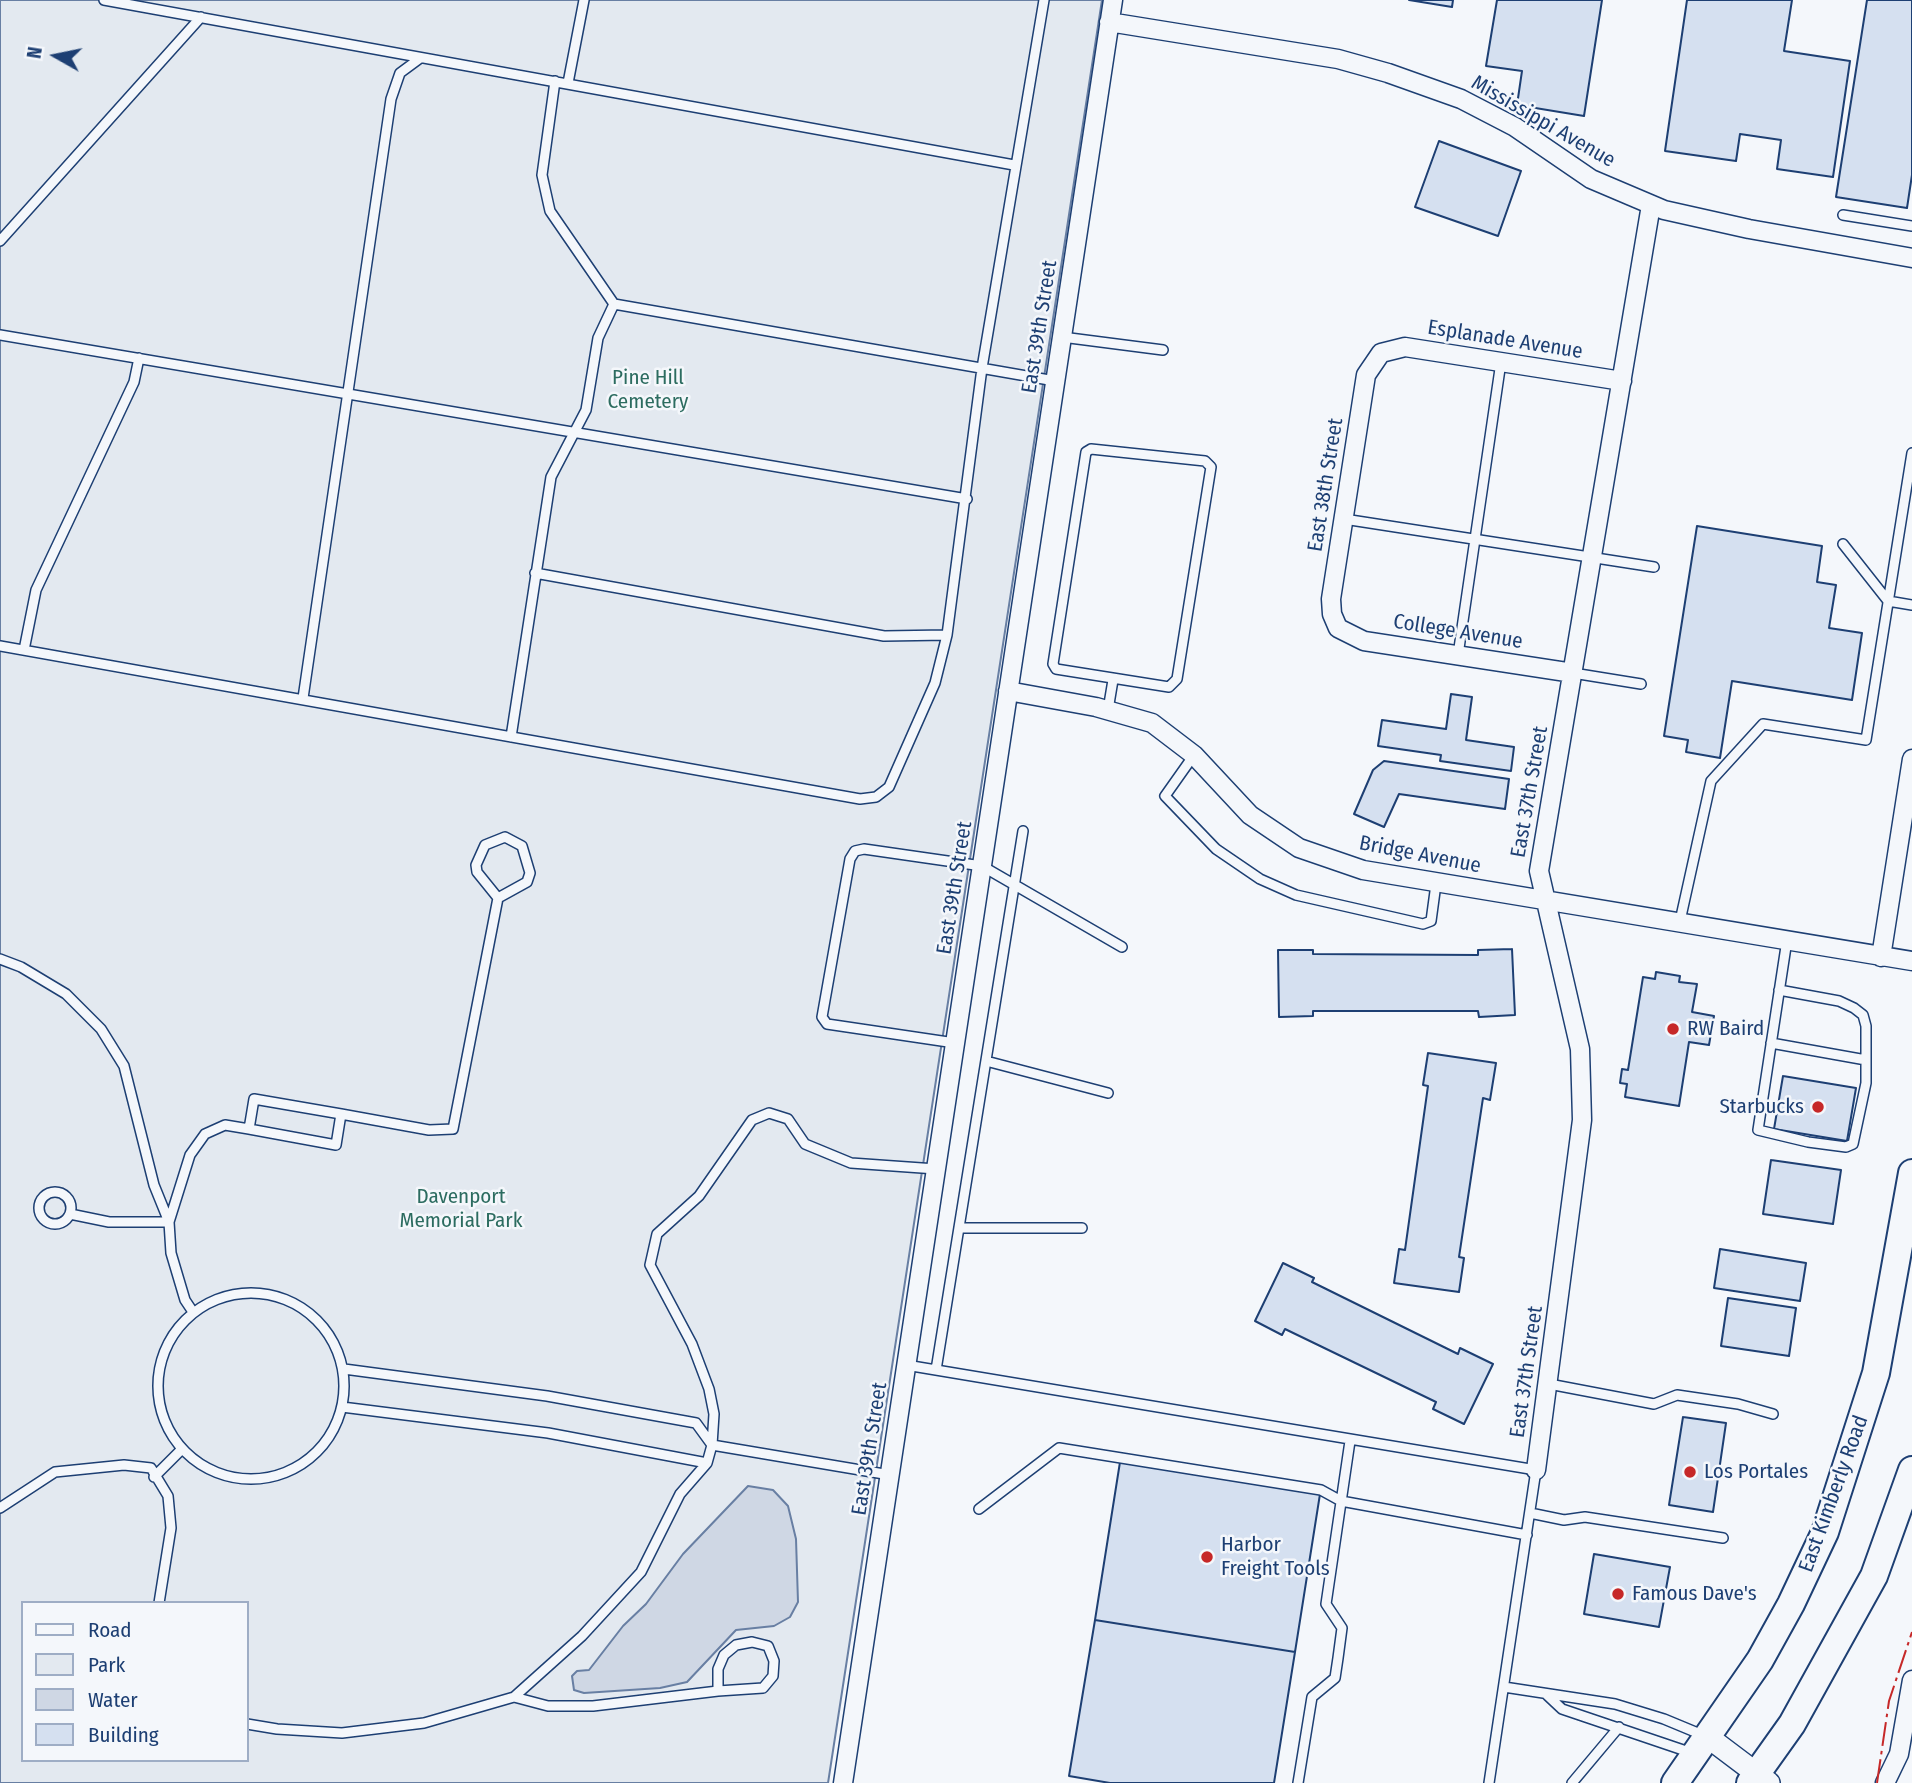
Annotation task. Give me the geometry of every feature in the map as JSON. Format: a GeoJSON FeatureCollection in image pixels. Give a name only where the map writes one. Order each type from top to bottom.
{"type":"FeatureCollection","features":[{"type":"Feature","properties":{"kind":"main road","name":"East Kimberly Road"},"geometry":{"type":"LineString","coordinates":[[1675,1783],[1760,1660],[1791,1604],[1825,1532],[1876,1373],[1912,1173]]}},
{"type":"Feature","properties":{"kind":"main road"},"geometry":{"type":"LineString","coordinates":[[1758,1780],[1824,1670],[1874,1576],[1912,1470]]}},
{"type":"Feature","properties":{"kind":"street","name":"East 39th Street"},"geometry":{"type":"LineString","coordinates":[[843,1783],[1113,0]]}},
{"type":"Feature","properties":{"kind":"street","name":"Mississippi Avenue"},"geometry":{"type":"LineString","coordinates":[[1109,22],[1339,59],[1388,73],[1461,99],[1515,127],[1591,180],[1651,205],[1749,229],[1912,258]]}},
{"type":"Feature","properties":{"kind":"street","name":"East 37th Street"},"geometry":{"type":"LineString","coordinates":[[1536,1470],[1582,1120],[1580,1049],[1539,872],[1651,205]]}},
{"type":"Feature","properties":{"kind":"street","name":"Esplanade Avenue"},"geometry":{"type":"LineString","coordinates":[[1381,353],[1405,347],[1622,381]]}},
{"type":"Feature","properties":{"kind":"street","name":"East 38th Street"},"geometry":{"type":"LineString","coordinates":[[1338,628],[1332,614],[1331,599],[1366,375],[1381,353]]}},
{"type":"Feature","properties":{"kind":"street","name":"College Avenue"},"geometry":{"type":"LineString","coordinates":[[1338,628],[1364,641],[1573,673]]}},
{"type":"Feature","properties":{"kind":"street","name":"Bridge Avenue"},"geometry":{"type":"LineString","coordinates":[[1008,691],[1108,710],[1152,723],[1194,755],[1250,815],[1300,848],[1363,870],[1912,961]]}},
{"type":"Feature","properties":{"kind":"street"},"geometry":{"type":"LineString","coordinates":[[1881,957],[1912,759]]}},
{"type":"Feature","properties":{"kind":"street"},"geometry":{"type":"LineString","coordinates":[[1885,1783],[1899,1754],[1912,1680]]}},
{"type":"Feature","properties":{"kind":"street"},"geometry":{"type":"LineString","coordinates":[[1701,1746],[1758,1780]]}},
{"type":"Feature","properties":{"kind":"lane"},"geometry":{"type":"LineString","coordinates":[[104,0],[1014,165]]}},
{"type":"Feature","properties":{"kind":"lane"},"geometry":{"type":"LineString","coordinates":[[568,83],[584,0]]}},
{"type":"Feature","properties":{"kind":"lane"},"geometry":{"type":"LineString","coordinates":[[0,646],[860,799],[876,797],[889,787],[935,683],[947,635],[967,499],[982,368],[1014,165],[1044,0]]}},
{"type":"Feature","properties":{"kind":"lane"},"geometry":{"type":"LineString","coordinates":[[0,241],[201,17]]}},
{"type":"Feature","properties":{"kind":"lane"},"geometry":{"type":"LineString","coordinates":[[303,698],[350,394],[391,99],[400,73],[419,59]]}},
{"type":"Feature","properties":{"kind":"lane"},"geometry":{"type":"LineString","coordinates":[[555,81],[542,175],[550,211],[614,304],[1055,381]]}},
{"type":"Feature","properties":{"kind":"lane"},"geometry":{"type":"LineString","coordinates":[[1843,215],[1912,226]]}},
{"type":"Feature","properties":{"kind":"lane"},"geometry":{"type":"LineString","coordinates":[[511,737],[551,477],[586,410],[598,338],[614,304]]}},
{"type":"Feature","properties":{"kind":"lane"},"geometry":{"type":"LineString","coordinates":[[0,335],[967,499]]}},
{"type":"Feature","properties":{"kind":"lane"},"geometry":{"type":"LineString","coordinates":[[1062,337],[1163,350]]}},
{"type":"Feature","properties":{"kind":"lane"},"geometry":{"type":"LineString","coordinates":[[24,650],[36,590],[134,382],[139,358]]}},
{"type":"Feature","properties":{"kind":"lane"},"geometry":{"type":"LineString","coordinates":[[1458,655],[1501,362]]}},
{"type":"Feature","properties":{"kind":"lane"},"geometry":{"type":"LineString","coordinates":[[1091,449],[1205,461],[1211,467],[1177,679],[1169,687],[1113,680],[1056,669],[1053,664],[1086,452],[1091,449]]}},
{"type":"Feature","properties":{"kind":"lane"},"geometry":{"type":"LineString","coordinates":[[1680,921],[1711,780],[1763,724],[1867,740],[1912,453]]}},
{"type":"Feature","properties":{"kind":"lane"},"geometry":{"type":"LineString","coordinates":[[1344,519],[1654,567]]}},
{"type":"Feature","properties":{"kind":"lane"},"geometry":{"type":"LineString","coordinates":[[1843,544],[1888,601],[1912,605]]}},
{"type":"Feature","properties":{"kind":"lane"},"geometry":{"type":"LineString","coordinates":[[535,573],[884,636],[947,635]]}},
{"type":"Feature","properties":{"kind":"lane"},"geometry":{"type":"LineString","coordinates":[[1573,673],[1641,684]]}},
{"type":"Feature","properties":{"kind":"lane"},"geometry":{"type":"LineString","coordinates":[[1108,710],[1113,680]]}},
{"type":"Feature","properties":{"kind":"lane"},"geometry":{"type":"LineString","coordinates":[[1194,755],[1165,796],[1216,849],[1261,879],[1296,895],[1423,924],[1431,922],[1436,884]]}},
{"type":"Feature","properties":{"kind":"lane"},"geometry":{"type":"LineString","coordinates":[[936,1370],[1023,831]]}},
{"type":"Feature","properties":{"kind":"lane"},"geometry":{"type":"LineString","coordinates":[[249,1129],[254,1099],[429,1130],[453,1129],[498,898],[477,872],[476,864],[485,845],[505,837],[522,846],[530,873],[527,882],[498,898]]}},
{"type":"Feature","properties":{"kind":"lane"},"geometry":{"type":"LineString","coordinates":[[955,1043],[827,1024],[821,1017],[850,859],[855,851],[864,849],[982,866],[1122,947]]}},
{"type":"Feature","properties":{"kind":"lane"},"geometry":{"type":"LineString","coordinates":[[1779,990],[1839,1001],[1863,1015],[1866,1026],[1866,1083],[1853,1144],[1846,1147],[1808,1142],[1758,1130],[1779,990],[1787,940]]}},
{"type":"Feature","properties":{"kind":"lane"},"geometry":{"type":"LineString","coordinates":[[0,959],[66,993],[101,1029],[124,1066],[154,1185],[169,1222],[172,1253],[185,1300],[193,1312]]}},
{"type":"Feature","properties":{"kind":"lane"},"geometry":{"type":"LineString","coordinates":[[1771,1043],[1866,1060]]}},
{"type":"Feature","properties":{"kind":"lane"},"geometry":{"type":"LineString","coordinates":[[986,1061],[1108,1093]]}},
{"type":"Feature","properties":{"kind":"lane"},"geometry":{"type":"LineString","coordinates":[[248,1724],[342,1733],[424,1723],[514,1697],[582,1636],[641,1572],[680,1494],[708,1463],[714,1414],[709,1389],[692,1344],[650,1265],[657,1234],[699,1196],[752,1120],[769,1113],[788,1119],[805,1144],[851,1163],[936,1169]]}},
{"type":"Feature","properties":{"kind":"lane"},"geometry":{"type":"LineString","coordinates":[[169,1222],[190,1155],[205,1134],[225,1125],[336,1145],[341,1114]]}},
{"type":"Feature","properties":{"kind":"lane"},"geometry":{"type":"LineString","coordinates":[[70,1214],[110,1222],[169,1222]]}},
{"type":"Feature","properties":{"kind":"lane"},"geometry":{"type":"LineString","coordinates":[[959,1228],[1082,1228]]}},
{"type":"Feature","properties":{"kind":"lane"},"geometry":{"type":"LineString","coordinates":[[244,1292],[282,1297],[309,1311],[334,1341],[344,1369],[342,1407],[324,1445],[302,1464],[272,1477],[240,1479],[209,1469],[182,1449],[166,1426],[158,1394],[161,1359],[176,1329],[193,1312],[221,1296],[244,1292]]}},
{"type":"Feature","properties":{"kind":"lane"},"geometry":{"type":"LineString","coordinates":[[906,1365],[1536,1470],[1489,1783]]}},
{"type":"Feature","properties":{"kind":"lane"},"geometry":{"type":"LineString","coordinates":[[344,1369],[547,1396],[696,1423],[712,1445],[890,1475]]}},
{"type":"Feature","properties":{"kind":"lane"},"geometry":{"type":"LineString","coordinates":[[1549,1384],[1654,1404],[1677,1395],[1738,1404],[1773,1414]]}},
{"type":"Feature","properties":{"kind":"lane"},"geometry":{"type":"LineString","coordinates":[[342,1407],[548,1433],[708,1463]]}},
{"type":"Feature","properties":{"kind":"lane"},"geometry":{"type":"LineString","coordinates":[[1298,1783],[1311,1697],[1335,1678],[1342,1628],[1326,1604],[1350,1441]]}},
{"type":"Feature","properties":{"kind":"lane"},"geometry":{"type":"LineString","coordinates":[[979,1509],[1059,1448],[1321,1490],[1341,1501],[1527,1535]]}},
{"type":"Feature","properties":{"kind":"lane"},"geometry":{"type":"LineString","coordinates":[[155,1477],[182,1449]]}},
{"type":"Feature","properties":{"kind":"lane"},"geometry":{"type":"LineString","coordinates":[[0,1508],[55,1472],[124,1465],[151,1468],[168,1496],[171,1528],[159,1601]]}},
{"type":"Feature","properties":{"kind":"lane"},"geometry":{"type":"LineString","coordinates":[[1530,1513],[1564,1520],[1585,1517],[1723,1538]]}},
{"type":"Feature","properties":{"kind":"lane"},"geometry":{"type":"LineString","coordinates":[[514,1697],[548,1706],[593,1706],[763,1688],[773,1676],[774,1661],[768,1646],[752,1642],[736,1645],[724,1655],[718,1669],[718,1691]]}},
{"type":"Feature","properties":{"kind":"lane"},"geometry":{"type":"LineString","coordinates":[[1504,1687],[1615,1704],[1664,1719],[1701,1746]]}},
{"type":"Feature","properties":{"kind":"lane"},"geometry":{"type":"LineString","coordinates":[[1546,1694],[1562,1709],[1619,1727],[1701,1746]]}},
{"type":"Feature","properties":{"kind":"lane"},"geometry":{"type":"LineString","coordinates":[[1572,1783],[1619,1727]]}},
{"type":"Feature","properties":{"kind":"green space"},"geometry":{"type":"Polygon","coordinates":[[[0,0],[1102,0],[828,1783],[0,1783],[0,0]]]}},
{"type":"Feature","properties":{"kind":"water"},"geometry":{"type":"Polygon","coordinates":[[[748,1486],[773,1490],[788,1506],[796,1539],[798,1602],[790,1617],[774,1626],[736,1630],[687,1682],[660,1688],[584,1693],[574,1690],[572,1676],[577,1671],[589,1670],[623,1626],[646,1604],[683,1554],[748,1486]]]}},
{"type":"Feature","properties":{"kind":"building"},"geometry":{"type":"Polygon","coordinates":[[[1409,0],[1453,0],[1452,7],[1409,0]]]}},
{"type":"Feature","properties":{"kind":"building"},"geometry":{"type":"Polygon","coordinates":[[[1497,0],[1602,0],[1584,116],[1517,105],[1522,71],[1486,66],[1497,0]]]}},
{"type":"Feature","properties":{"kind":"building"},"geometry":{"type":"Polygon","coordinates":[[[1687,0],[1792,0],[1784,51],[1850,61],[1833,177],[1777,169],[1781,140],[1740,134],[1736,161],[1665,151],[1687,0]]]}},
{"type":"Feature","properties":{"kind":"building"},"geometry":{"type":"Polygon","coordinates":[[[1867,0],[1912,0],[1912,175],[1907,208],[1836,197],[1867,0]]]}},
{"type":"Feature","properties":{"kind":"building"},"geometry":{"type":"Polygon","coordinates":[[[1439,141],[1521,171],[1498,236],[1415,207],[1439,141]]]}},
{"type":"Feature","properties":{"kind":"building"},"geometry":{"type":"Polygon","coordinates":[[[1697,526],[1822,546],[1817,582],[1836,585],[1829,628],[1862,633],[1852,700],[1732,681],[1720,758],[1686,752],[1688,740],[1664,736],[1697,526]]]}},
{"type":"Feature","properties":{"kind":"building"},"geometry":{"type":"Polygon","coordinates":[[[1451,694],[1472,697],[1466,740],[1514,747],[1511,771],[1440,761],[1441,755],[1378,746],[1382,720],[1446,729],[1451,694]]]}},
{"type":"Feature","properties":{"kind":"building"},"geometry":{"type":"Polygon","coordinates":[[[1384,761],[1509,779],[1505,809],[1399,794],[1384,827],[1354,814],[1373,770],[1384,761]]]}},
{"type":"Feature","properties":{"kind":"building"},"geometry":{"type":"Polygon","coordinates":[[[1512,949],[1515,1015],[1479,1017],[1478,1011],[1313,1011],[1313,1016],[1279,1017],[1278,950],[1313,950],[1313,954],[1478,955],[1478,950],[1512,949]]]}},
{"type":"Feature","properties":{"kind":"building","name":"RW Baird"},"geometry":{"type":"Polygon","coordinates":[[[1656,972],[1680,976],[1679,982],[1697,984],[1692,1012],[1714,1016],[1709,1045],[1689,1042],[1679,1106],[1625,1097],[1627,1084],[1620,1083],[1622,1069],[1628,1070],[1643,977],[1655,979],[1656,972]]]}},
{"type":"Feature","properties":{"kind":"building"},"geometry":{"type":"Polygon","coordinates":[[[1428,1053],[1496,1063],[1490,1100],[1483,1098],[1459,1257],[1464,1258],[1459,1292],[1394,1283],[1399,1249],[1405,1250],[1428,1086],[1423,1085],[1428,1053]]]}},
{"type":"Feature","properties":{"kind":"building"},"geometry":{"type":"Polygon","coordinates":[[[1783,1076],[1856,1088],[1847,1141],[1774,1129],[1783,1076]]]}},
{"type":"Feature","properties":{"kind":"building"},"geometry":{"type":"Polygon","coordinates":[[[1771,1160],[1841,1170],[1833,1224],[1763,1214],[1771,1160]]]}},
{"type":"Feature","properties":{"kind":"building"},"geometry":{"type":"Polygon","coordinates":[[[1720,1249],[1806,1263],[1800,1301],[1714,1288],[1720,1249]]]}},
{"type":"Feature","properties":{"kind":"building"},"geometry":{"type":"Polygon","coordinates":[[[1283,1263],[1314,1278],[1312,1282],[1458,1354],[1460,1348],[1493,1364],[1464,1424],[1433,1409],[1436,1402],[1285,1329],[1282,1335],[1255,1321],[1283,1263]]]}},
{"type":"Feature","properties":{"kind":"building"},"geometry":{"type":"Polygon","coordinates":[[[1728,1298],[1796,1308],[1789,1356],[1721,1346],[1728,1298]]]}},
{"type":"Feature","properties":{"kind":"building"},"geometry":{"type":"Polygon","coordinates":[[[1683,1417],[1726,1423],[1713,1512],[1669,1505],[1683,1417]]]}},
{"type":"Feature","properties":{"kind":"building","name":"Harbor Freight Tools"},"geometry":{"type":"Polygon","coordinates":[[[1120,1462],[1320,1494],[1295,1652],[1095,1620],[1120,1462]]]}},
{"type":"Feature","properties":{"kind":"building"},"geometry":{"type":"Polygon","coordinates":[[[1594,1554],[1670,1567],[1659,1627],[1584,1614],[1594,1554]]]}},
{"type":"Feature","properties":{"kind":"building"},"geometry":{"type":"Polygon","coordinates":[[[1095,1620],[1295,1652],[1274,1783],[1110,1783],[1069,1776],[1095,1620]]]}},
{"type":"Feature","properties":{"kind":"power"},"geometry":{"type":"LineString","coordinates":[[1877,1783],[1889,1701],[1912,1632]]}},
{"type":"Feature","properties":{"kind":"place","name":"RW Baird"},"geometry":{"type":"Point","coordinates":[1673,1029]}},
{"type":"Feature","properties":{"kind":"place","name":"Starbucks"},"geometry":{"type":"Point","coordinates":[1818,1107]}},
{"type":"Feature","properties":{"kind":"place","name":"Los Portales"},"geometry":{"type":"Point","coordinates":[1690,1472]}},
{"type":"Feature","properties":{"kind":"place","name":"Harbor Freight Tools"},"geometry":{"type":"Point","coordinates":[1207,1557]}},
{"type":"Feature","properties":{"kind":"place","name":"Famous Dave's"},"geometry":{"type":"Point","coordinates":[1618,1594]}},
{"type":"Feature","properties":{"kind":"park label","name":"Pine Hill Cemetery"},"geometry":{"type":"Point","coordinates":[648,390]}},
{"type":"Feature","properties":{"kind":"park label","name":"Davenport Memorial Park"},"geometry":{"type":"Point","coordinates":[461,1209]}}]}
